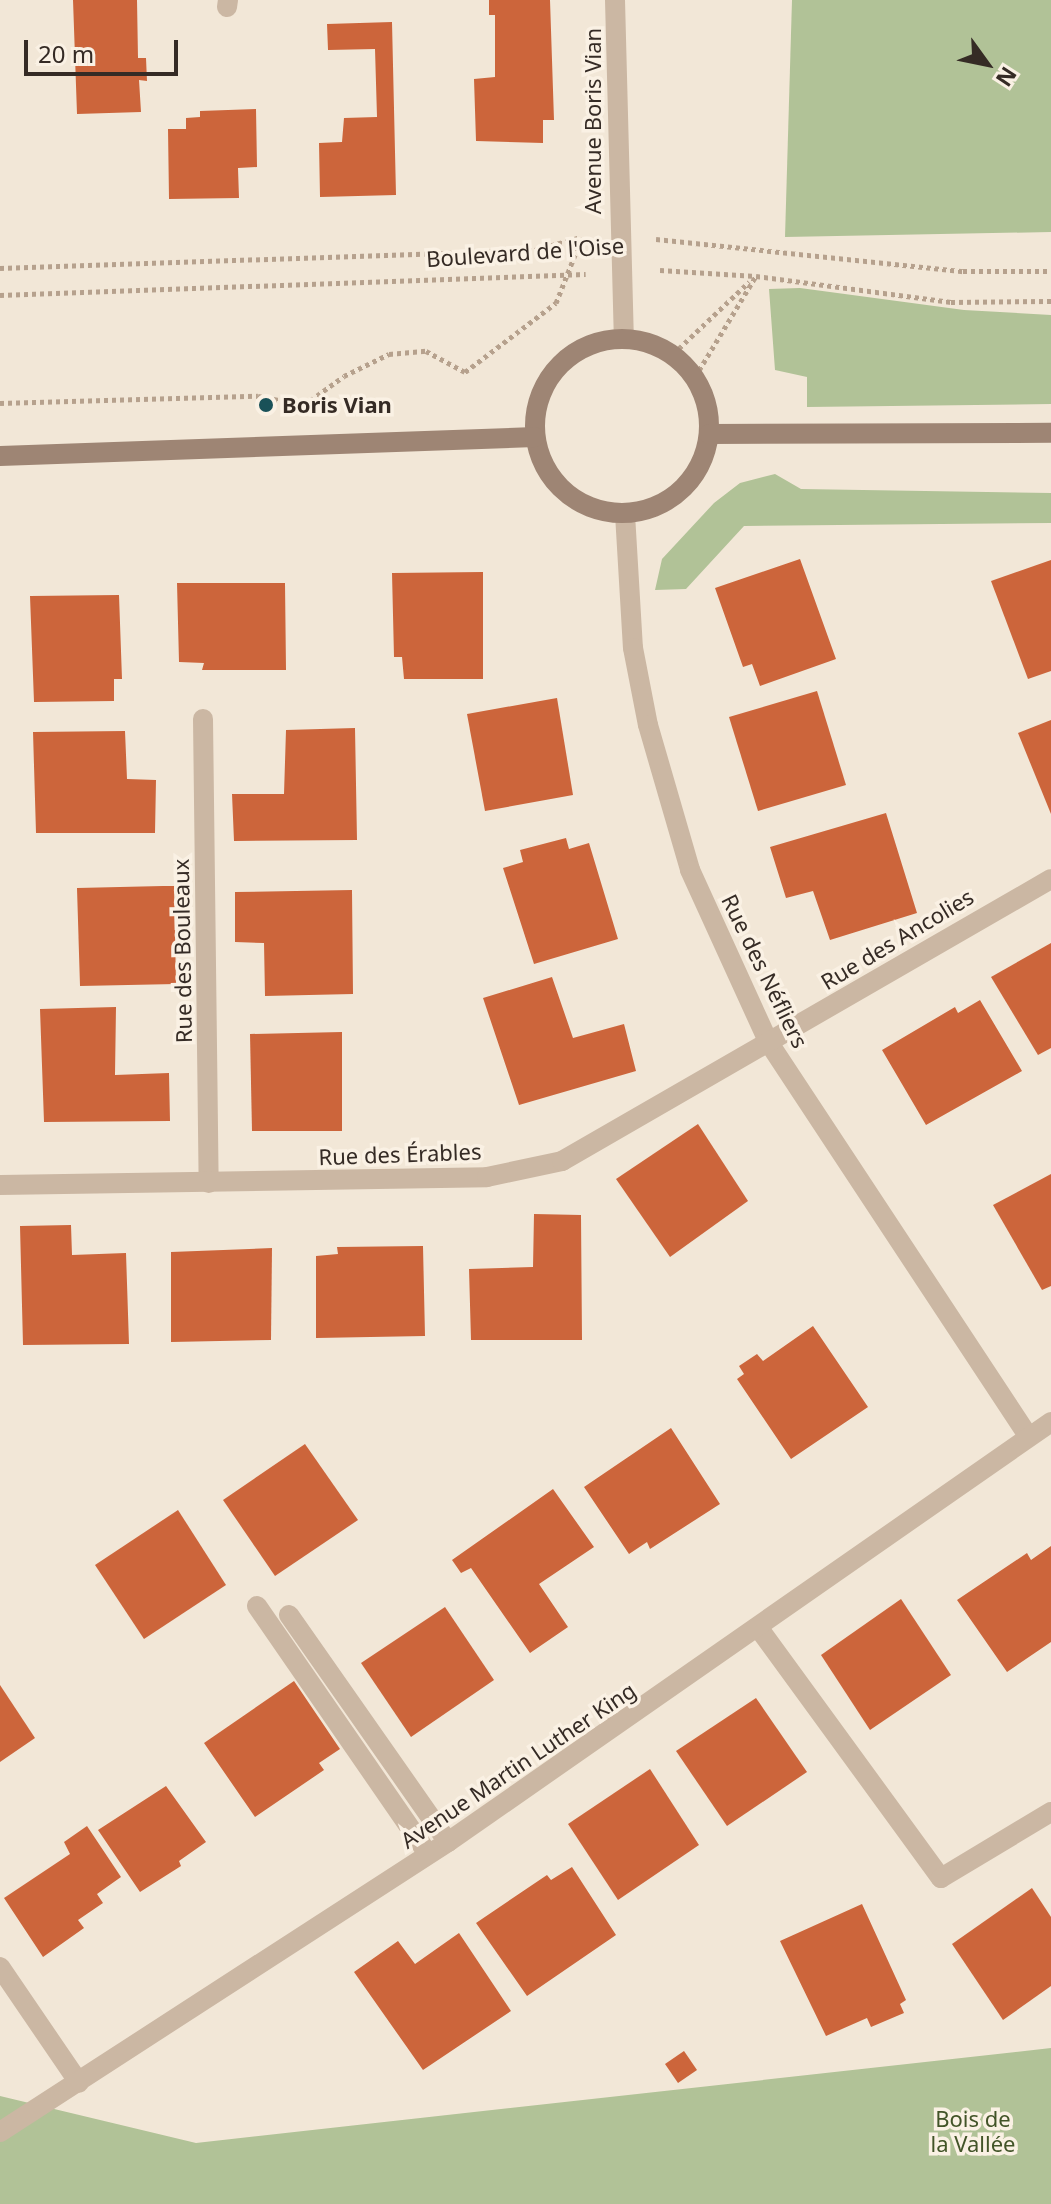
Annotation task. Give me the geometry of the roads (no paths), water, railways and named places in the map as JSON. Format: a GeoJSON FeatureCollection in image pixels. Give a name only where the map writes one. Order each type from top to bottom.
{"type":"FeatureCollection","features":[{"type":"Feature","properties":{"kind":"main road"},"geometry":{"type":"LineString","coordinates":[[624,338],[673,354],[695,377],[708,407],[709,434],[702,462],[680,491],[651,509],[625,514],[598,510],[571,497],[543,464],[535,437],[539,398],[554,372],[582,349],[624,338]]}},
{"type":"Feature","properties":{"kind":"main road"},"geometry":{"type":"LineString","coordinates":[[709,434],[1051,433]]}},
{"type":"Feature","properties":{"kind":"main road"},"geometry":{"type":"LineString","coordinates":[[0,456],[535,437]]}},
{"type":"Feature","properties":{"kind":"street","name":"Avenue Boris Vian"},"geometry":{"type":"LineString","coordinates":[[615,0],[624,338]]}},
{"type":"Feature","properties":{"kind":"street","name":"Rue des Néfliers"},"geometry":{"type":"LineString","coordinates":[[625,514],[633,648],[648,725],[690,870],[769,1043],[1027,1434]]}},
{"type":"Feature","properties":{"kind":"street","name":"Rue des Bouleaux"},"geometry":{"type":"LineString","coordinates":[[203,719],[209,1183]]}},
{"type":"Feature","properties":{"kind":"street","name":"Rue des Ancolies"},"geometry":{"type":"LineString","coordinates":[[769,1043],[1051,879]]}},
{"type":"Feature","properties":{"kind":"street","name":"Rue des Érables"},"geometry":{"type":"LineString","coordinates":[[0,1185],[487,1177],[562,1161],[769,1043]]}},
{"type":"Feature","properties":{"kind":"street","name":"Avenue Martin Luther King"},"geometry":{"type":"LineString","coordinates":[[0,2132],[448,1842],[760,1630],[1027,1434],[1051,1422]]}},
{"type":"Feature","properties":{"kind":"street"},"geometry":{"type":"LineString","coordinates":[[257,1606],[428,1854]]}},
{"type":"Feature","properties":{"kind":"street"},"geometry":{"type":"LineString","coordinates":[[289,1615],[448,1842]]}},
{"type":"Feature","properties":{"kind":"street"},"geometry":{"type":"LineString","coordinates":[[760,1630],[941,1878],[1051,1812]]}},
{"type":"Feature","properties":{"kind":"street"},"geometry":{"type":"LineString","coordinates":[[0,1967],[79,2083]]}},
{"type":"Feature","properties":{"kind":"place","name":"Boris Vian"},"geometry":{"type":"Point","coordinates":[266,405]}},
{"type":"Feature","properties":{"kind":"park label","name":"Bois de la Vallée"},"geometry":{"type":"Point","coordinates":[973,2130]}}]}
